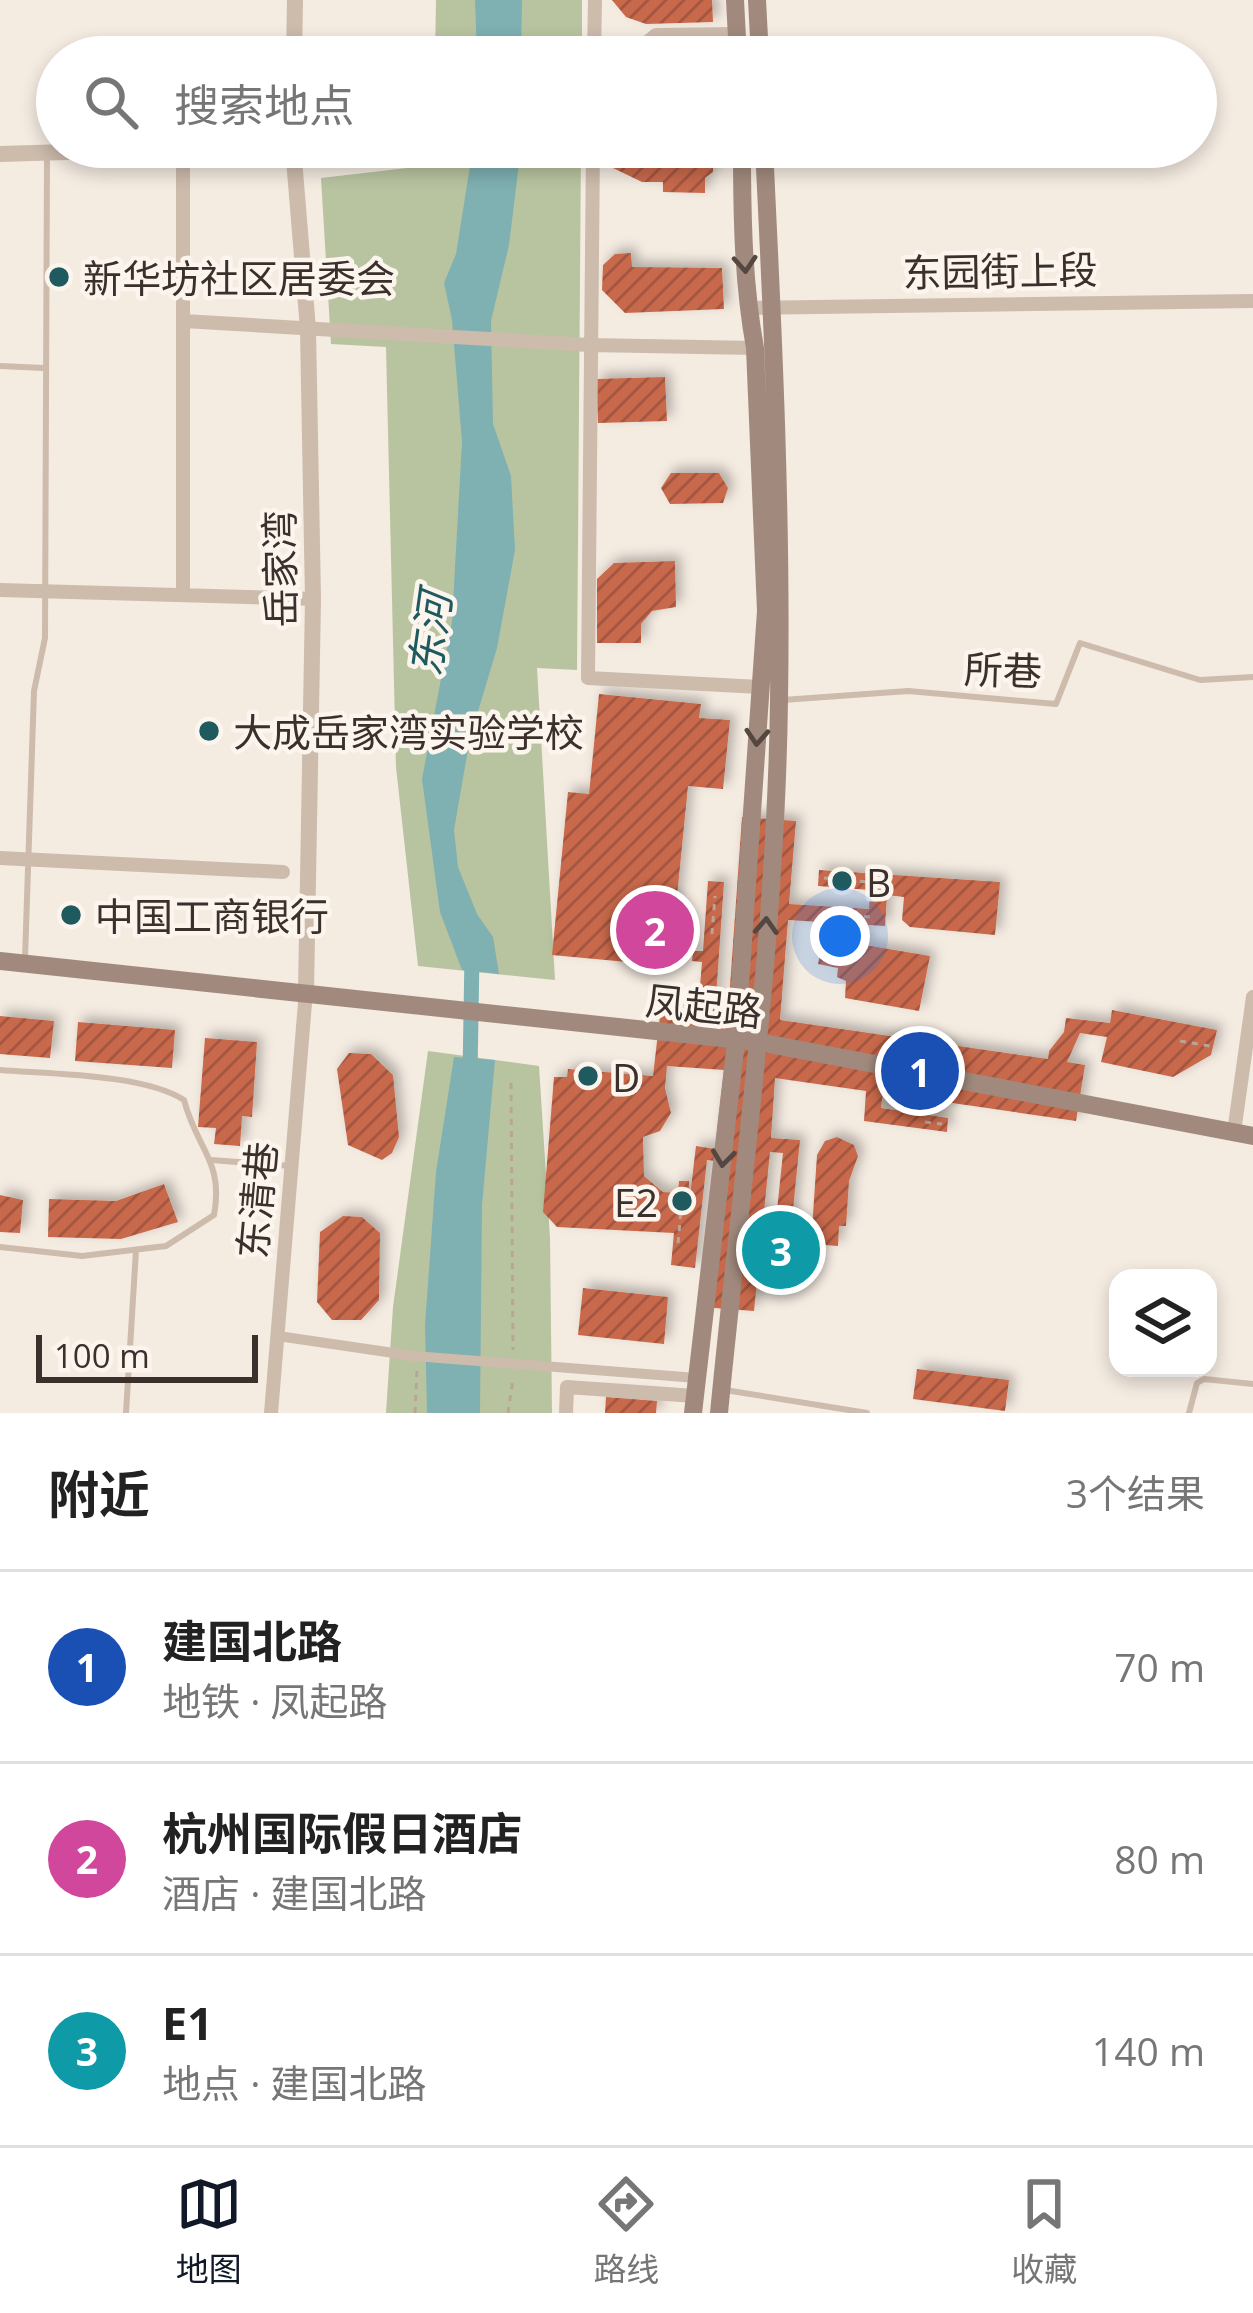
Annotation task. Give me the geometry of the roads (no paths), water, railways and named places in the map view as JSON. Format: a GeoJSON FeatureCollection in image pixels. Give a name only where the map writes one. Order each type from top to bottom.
{"type":"FeatureCollection","features":[{"type":"Feature","properties":{"kind":"main road"},"geometry":{"type":"LineString","coordinates":[[735,0],[737,34]]}},
{"type":"Feature","properties":{"kind":"main road"},"geometry":{"type":"LineString","coordinates":[[758,0],[759,36]]}},
{"type":"Feature","properties":{"kind":"main road"},"geometry":{"type":"LineString","coordinates":[[695,1396],[736,1042],[766,611],[743,168]]}},
{"type":"Feature","properties":{"kind":"main road"},"geometry":{"type":"LineString","coordinates":[[719,1413],[759,1042],[779,701],[765,168]]}},
{"type":"Feature","properties":{"kind":"main road","name":"凤起路"},"geometry":{"type":"LineString","coordinates":[[0,961],[759,1042],[1244,1134]]}},
{"type":"Feature","properties":{"kind":"street"},"geometry":{"type":"LineString","coordinates":[[294,36],[295,0]]}},
{"type":"Feature","properties":{"kind":"street"},"geometry":{"type":"LineString","coordinates":[[594,36],[595,0]]}},
{"type":"Feature","properties":{"kind":"street"},"geometry":{"type":"LineString","coordinates":[[655,36],[737,34]]}},
{"type":"Feature","properties":{"kind":"street"},"geometry":{"type":"LineString","coordinates":[[0,154],[36,152]]}},
{"type":"Feature","properties":{"kind":"street"},"geometry":{"type":"LineString","coordinates":[[183,168],[183,595]]}},
{"type":"Feature","properties":{"kind":"street","name":"岳家湾"},"geometry":{"type":"LineString","coordinates":[[295,168],[308,329],[313,599],[306,991]]}},
{"type":"Feature","properties":{"kind":"street"},"geometry":{"type":"LineString","coordinates":[[592,168],[588,678],[760,687]]}},
{"type":"Feature","properties":{"kind":"street","name":"东园街上段"},"geometry":{"type":"LineString","coordinates":[[748,308],[1253,301]]}},
{"type":"Feature","properties":{"kind":"street"},"geometry":{"type":"LineString","coordinates":[[184,321],[589,345],[755,348]]}},
{"type":"Feature","properties":{"kind":"street"},"geometry":{"type":"LineString","coordinates":[[0,590],[313,599]]}},
{"type":"Feature","properties":{"kind":"street"},"geometry":{"type":"LineString","coordinates":[[0,857],[283,872]]}},
{"type":"Feature","properties":{"kind":"street","name":"东清巷"},"geometry":{"type":"LineString","coordinates":[[271,1413],[306,991]]}},
{"type":"Feature","properties":{"kind":"street"},"geometry":{"type":"LineString","coordinates":[[1244,1134],[1253,998]]}},
{"type":"Feature","properties":{"kind":"street"},"geometry":{"type":"LineString","coordinates":[[278,1336],[521,1365],[695,1396]]}},
{"type":"Feature","properties":{"kind":"street"},"geometry":{"type":"LineString","coordinates":[[566,1413],[568,1387],[695,1396]]}},
{"type":"Feature","properties":{"kind":"lane"},"geometry":{"type":"LineString","coordinates":[[25,963],[34,691],[45,638],[47,168]]}},
{"type":"Feature","properties":{"kind":"lane"},"geometry":{"type":"LineString","coordinates":[[0,366],[46,368]]}},
{"type":"Feature","properties":{"kind":"lane","name":"所巷"},"geometry":{"type":"LineString","coordinates":[[779,701],[908,691],[1056,704],[1080,643],[1200,680],[1253,677]]}},
{"type":"Feature","properties":{"kind":"lane"},"geometry":{"type":"LineString","coordinates":[[0,1070],[168,1090],[184,1100],[193,1135],[211,1160],[220,1187],[214,1215],[166,1246],[82,1256],[0,1247]]}},
{"type":"Feature","properties":{"kind":"lane"},"geometry":{"type":"LineString","coordinates":[[211,1160],[292,1166]]}},
{"type":"Feature","properties":{"kind":"lane"},"geometry":{"type":"LineString","coordinates":[[126,1413],[136,1250]]}},
{"type":"Feature","properties":{"kind":"lane"},"geometry":{"type":"LineString","coordinates":[[1189,1413],[1197,1383],[1204,1379],[1253,1384]]}},
{"type":"Feature","properties":{"kind":"lane"},"geometry":{"type":"LineString","coordinates":[[721,1389],[867,1413]]}},
{"type":"Feature","properties":{"kind":"water"},"geometry":{"type":"Polygon","coordinates":[[[475,0],[522,0],[521,36],[476,36],[475,0]]]}},
{"type":"Feature","properties":{"kind":"water"},"geometry":{"type":"Polygon","coordinates":[[[470,168],[518,168],[509,245],[491,321],[493,424],[511,476],[515,550],[497,648],[470,738],[454,830],[458,867],[477,914],[493,937],[499,974],[462,970],[440,912],[422,779],[452,621],[462,442],[452,320],[444,283],[456,254],[470,168]]]}},
{"type":"Feature","properties":{"kind":"water"},"geometry":{"type":"Polygon","coordinates":[[[454,1057],[495,1060],[482,1205],[480,1413],[427,1413],[425,1325],[436,1172],[454,1057]]]}},
{"type":"Feature","properties":{"kind":"waterway","name":"东河"},"geometry":{"type":"LineString","coordinates":[[470,1075],[472,955]]}},
{"type":"Feature","properties":{"kind":"place","name":"新华坊社区居委会"},"geometry":{"type":"Point","coordinates":[59,277]}},
{"type":"Feature","properties":{"kind":"place","name":"大成岳家湾实验学校"},"geometry":{"type":"Point","coordinates":[209,731]}},
{"type":"Feature","properties":{"kind":"place","name":"B"},"geometry":{"type":"Point","coordinates":[842,881]}},
{"type":"Feature","properties":{"kind":"place","name":"中国工商银行"},"geometry":{"type":"Point","coordinates":[71,915]}},
{"type":"Feature","properties":{"kind":"place","name":"杭州国际假日酒店"},"geometry":{"type":"Point","coordinates":[655,930]}},
{"type":"Feature","properties":{"kind":"place","name":"建国北路"},"geometry":{"type":"Point","coordinates":[920,1071]}},
{"type":"Feature","properties":{"kind":"place","name":"D"},"geometry":{"type":"Point","coordinates":[588,1076]}},
{"type":"Feature","properties":{"kind":"place","name":"E2"},"geometry":{"type":"Point","coordinates":[682,1201]}},
{"type":"Feature","properties":{"kind":"place","name":"E1"},"geometry":{"type":"Point","coordinates":[781,1250]}}]}
